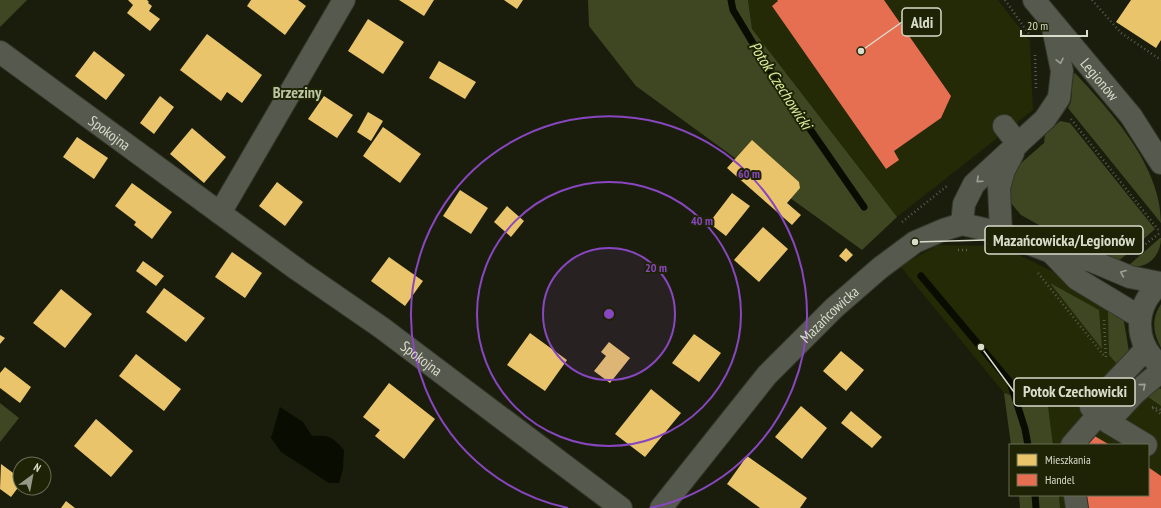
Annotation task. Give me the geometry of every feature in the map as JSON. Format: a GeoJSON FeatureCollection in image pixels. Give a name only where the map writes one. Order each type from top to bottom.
{"type":"FeatureCollection","features":[{"type":"Feature","properties":{"kind":"street"},"geometry":{"type":"LineString","coordinates":[[220,213],[344,0]]}},
{"type":"Feature","properties":{"kind":"street","name":"Legionów"},"geometry":{"type":"LineString","coordinates":[[1034,0],[1131,116],[1161,163]]}},
{"type":"Feature","properties":{"kind":"street"},"geometry":{"type":"LineString","coordinates":[[1052,22],[1062,71],[1059,98],[1045,119],[974,184],[964,204],[962,224],[1001,233],[1051,252],[1092,261],[1130,277],[1161,283]]}},
{"type":"Feature","properties":{"kind":"street","name":"Spokojna"},"geometry":{"type":"LineString","coordinates":[[0,52],[298,270],[382,328],[621,508]]}},
{"type":"Feature","properties":{"kind":"street"},"geometry":{"type":"LineString","coordinates":[[1004,126],[1018,144]]}},
{"type":"Feature","properties":{"kind":"street"},"geometry":{"type":"LineString","coordinates":[[1001,233],[999,188],[1004,170],[1018,144]]}},
{"type":"Feature","properties":{"kind":"street","name":"Mazańcowicka"},"geometry":{"type":"LineString","coordinates":[[661,508],[767,375],[834,308],[880,268],[915,242],[962,224]]}},
{"type":"Feature","properties":{"kind":"street"},"geometry":{"type":"LineString","coordinates":[[1051,252],[1077,279],[1140,317]]}},
{"type":"Feature","properties":{"kind":"street"},"geometry":{"type":"LineString","coordinates":[[1161,283],[1154,289],[1145,301],[1140,317],[1141,333],[1146,349],[1154,360],[1161,366]]}},
{"type":"Feature","properties":{"kind":"street"},"geometry":{"type":"LineString","coordinates":[[1073,444],[1099,414],[1146,349]]}},
{"type":"Feature","properties":{"kind":"street"},"geometry":{"type":"LineString","coordinates":[[1099,414],[1134,394],[1161,371]]}},
{"type":"Feature","properties":{"kind":"street"},"geometry":{"type":"LineString","coordinates":[[1099,414],[1144,444]]}},
{"type":"Feature","properties":{"kind":"street"},"geometry":{"type":"LineString","coordinates":[[1149,447],[1161,454]]}},
{"type":"Feature","properties":{"kind":"street"},"geometry":{"type":"LineString","coordinates":[[1075,496],[1077,508]]}},
{"type":"Feature","properties":{"kind":"path"},"geometry":{"type":"LineString","coordinates":[[1005,0],[1034,41]]}},
{"type":"Feature","properties":{"kind":"path"},"geometry":{"type":"LineString","coordinates":[[1092,0],[1121,33],[1161,60]]}},
{"type":"Feature","properties":{"kind":"path"},"geometry":{"type":"LineString","coordinates":[[1034,48],[1037,103],[1072,120],[1160,232]]}},
{"type":"Feature","properties":{"kind":"path"},"geometry":{"type":"LineString","coordinates":[[952,250],[973,250]]}},
{"type":"Feature","properties":{"kind":"path"},"geometry":{"type":"LineString","coordinates":[[1034,270],[1106,358]]}},
{"type":"Feature","properties":{"kind":"path"},"geometry":{"type":"LineString","coordinates":[[1150,406],[1161,414]]}},
{"type":"Feature","properties":{"kind":"shaded area"},"geometry":{"type":"Polygon","coordinates":[[[0,0],[27,0],[0,27],[0,0]]]}},
{"type":"Feature","properties":{"kind":"shaded area"},"geometry":{"type":"Polygon","coordinates":[[[588,0],[748,0],[752,29],[897,217],[862,250],[636,86],[589,26],[588,0]]]}},
{"type":"Feature","properties":{"kind":"shaded area"},"geometry":{"type":"Polygon","coordinates":[[[748,0],[998,0],[1030,41],[1033,110],[897,217],[752,29],[748,0]]]}},
{"type":"Feature","properties":{"kind":"shaded area"},"geometry":{"type":"Polygon","coordinates":[[[1075,73],[1104,105],[1132,142],[1144,161],[1153,181],[1159,202],[1161,223],[1068,108],[1071,102],[1073,74],[1075,73]]]}},
{"type":"Feature","properties":{"kind":"shaded area"},"geometry":{"type":"Polygon","coordinates":[[[1060,121],[1070,123],[1155,229],[1121,259],[1116,261],[1050,231],[1021,215],[1011,203],[1008,187],[1012,171],[1044,143],[1045,135],[1060,121]]]}},
{"type":"Feature","properties":{"kind":"shaded area"},"geometry":{"type":"Polygon","coordinates":[[[1160,238],[1159,251],[1152,260],[1141,266],[1128,266],[1160,238]]]}},
{"type":"Feature","properties":{"kind":"shaded area"},"geometry":{"type":"Polygon","coordinates":[[[938,245],[1001,246],[1070,280],[1110,305],[1126,330],[1129,352],[1146,375],[1161,384],[1161,508],[1060,508],[1059,496],[1149,496],[1149,444],[1053,444],[1048,406],[1004,393],[900,266],[938,245]]]}},
{"type":"Feature","properties":{"kind":"shaded area"},"geometry":{"type":"Polygon","coordinates":[[[1050,283],[1099,310],[1102,349],[1050,283]]]}},
{"type":"Feature","properties":{"kind":"shaded area"},"geometry":{"type":"Polygon","coordinates":[[[1161,304],[1161,348],[1156,337],[1154,321],[1161,304]]]}},
{"type":"Feature","properties":{"kind":"shaded area"},"geometry":{"type":"Polygon","coordinates":[[[1110,305],[1123,316],[1129,352],[1118,365],[1109,355],[1108,312],[1110,305]]]}},
{"type":"Feature","properties":{"kind":"shaded area"},"geometry":{"type":"Polygon","coordinates":[[[1157,388],[1161,389],[1161,406],[1144,394],[1157,388]]]}},
{"type":"Feature","properties":{"kind":"shaded area"},"geometry":{"type":"Polygon","coordinates":[[[1004,393],[1048,406],[1053,444],[1011,444],[1004,393]]]}},
{"type":"Feature","properties":{"kind":"shaded area"},"geometry":{"type":"Polygon","coordinates":[[[0,403],[19,418],[0,442],[0,403]]]}},
{"type":"Feature","properties":{"kind":"shaded area"},"geometry":{"type":"Polygon","coordinates":[[[280,407],[303,422],[312,436],[330,437],[344,450],[343,469],[339,483],[329,483],[281,452],[271,438],[280,407]]]}},
{"type":"Feature","properties":{"kind":"shaded area"},"geometry":{"type":"Polygon","coordinates":[[[1019,496],[1059,496],[1060,508],[1020,508],[1019,496]]]}},
{"type":"Feature","properties":{"kind":"building: Mieszkania"},"geometry":{"type":"Polygon","coordinates":[[[128,0],[147,0],[152,6],[149,11],[160,19],[150,31],[127,13],[133,5],[128,0]]]}},
{"type":"Feature","properties":{"kind":"building: Mieszkania"},"geometry":{"type":"Polygon","coordinates":[[[251,0],[298,0],[306,6],[285,35],[247,6],[251,0]]]}},
{"type":"Feature","properties":{"kind":"building: Mieszkania"},"geometry":{"type":"Polygon","coordinates":[[[399,0],[434,0],[424,16],[399,0]]]}},
{"type":"Feature","properties":{"kind":"building: Mieszkania"},"geometry":{"type":"Polygon","coordinates":[[[504,0],[523,0],[517,9],[504,0]]]}},
{"type":"Feature","properties":{"kind":"building: Mieszkania"},"geometry":{"type":"Polygon","coordinates":[[[1131,0],[1161,0],[1161,40],[1156,48],[1116,22],[1131,0]]]}},
{"type":"Feature","properties":{"kind":"building: Mieszkania"},"geometry":{"type":"Polygon","coordinates":[[[368,19],[404,42],[383,74],[348,51],[368,19]]]}},
{"type":"Feature","properties":{"kind":"building: Mieszkania"},"geometry":{"type":"Polygon","coordinates":[[[207,34],[262,75],[242,103],[227,92],[221,101],[180,70],[207,34]]]}},
{"type":"Feature","properties":{"kind":"building: Mieszkania"},"geometry":{"type":"Polygon","coordinates":[[[94,51],[125,75],[106,100],[75,76],[94,51]]]}},
{"type":"Feature","properties":{"kind":"building: Mieszkania"},"geometry":{"type":"Polygon","coordinates":[[[439,61],[476,82],[465,99],[429,78],[439,61]]]}},
{"type":"Feature","properties":{"kind":"building: Mieszkania"},"geometry":{"type":"Polygon","coordinates":[[[160,96],[174,107],[154,134],[140,123],[160,96]]]}},
{"type":"Feature","properties":{"kind":"building: Mieszkania"},"geometry":{"type":"Polygon","coordinates":[[[324,96],[353,115],[337,138],[308,119],[324,96]]]}},
{"type":"Feature","properties":{"kind":"building: Mieszkania"},"geometry":{"type":"Polygon","coordinates":[[[368,112],[383,121],[371,141],[357,132],[368,112]]]}},
{"type":"Feature","properties":{"kind":"building: Mieszkania"},"geometry":{"type":"Polygon","coordinates":[[[383,127],[421,154],[400,183],[363,156],[383,127]]]}},
{"type":"Feature","properties":{"kind":"building: Mieszkania"},"geometry":{"type":"Polygon","coordinates":[[[192,128],[226,157],[204,183],[170,154],[192,128]]]}},
{"type":"Feature","properties":{"kind":"building: Mieszkania"},"geometry":{"type":"Polygon","coordinates":[[[77,137],[108,158],[94,179],[63,157],[77,137]]]}},
{"type":"Feature","properties":{"kind":"building: Mieszkania"},"geometry":{"type":"Polygon","coordinates":[[[752,140],[799,182],[800,188],[787,203],[801,215],[792,225],[727,168],[752,140]]]}},
{"type":"Feature","properties":{"kind":"building: Mieszkania"},"geometry":{"type":"Polygon","coordinates":[[[277,182],[303,202],[285,226],[259,206],[277,182]]]}},
{"type":"Feature","properties":{"kind":"building: Mieszkania"},"geometry":{"type":"Polygon","coordinates":[[[132,183],[172,212],[152,239],[134,225],[136,222],[115,206],[132,183]]]}},
{"type":"Feature","properties":{"kind":"building: Mieszkania"},"geometry":{"type":"Polygon","coordinates":[[[460,190],[488,208],[471,234],[443,216],[460,190]]]}},
{"type":"Feature","properties":{"kind":"building: Mieszkania"},"geometry":{"type":"Polygon","coordinates":[[[732,193],[750,206],[726,236],[709,223],[732,193]]]}},
{"type":"Feature","properties":{"kind":"building: Mieszkania"},"geometry":{"type":"Polygon","coordinates":[[[507,206],[524,221],[511,237],[494,222],[507,206]]]}},
{"type":"Feature","properties":{"kind":"building: Mieszkania"},"geometry":{"type":"Polygon","coordinates":[[[763,227],[788,249],[759,282],[734,260],[763,227]]]}},
{"type":"Feature","properties":{"kind":"building: Mieszkania"},"geometry":{"type":"Polygon","coordinates":[[[846,248],[853,255],[846,262],[839,256],[846,248]]]}},
{"type":"Feature","properties":{"kind":"building: Mieszkania"},"geometry":{"type":"Polygon","coordinates":[[[232,252],[262,273],[245,298],[215,277],[232,252]]]}},
{"type":"Feature","properties":{"kind":"building: Mieszkania"},"geometry":{"type":"Polygon","coordinates":[[[389,257],[423,281],[405,306],[371,281],[389,257]]]}},
{"type":"Feature","properties":{"kind":"building: Mieszkania"},"geometry":{"type":"Polygon","coordinates":[[[143,261],[164,276],[156,286],[136,271],[143,261]]]}},
{"type":"Feature","properties":{"kind":"building: Mieszkania"},"geometry":{"type":"Polygon","coordinates":[[[164,288],[205,318],[186,342],[146,312],[164,288]]]}},
{"type":"Feature","properties":{"kind":"building: Mieszkania"},"geometry":{"type":"Polygon","coordinates":[[[61,289],[92,314],[65,348],[33,323],[61,289]]]}},
{"type":"Feature","properties":{"kind":"building: Mieszkania"},"geometry":{"type":"Polygon","coordinates":[[[530,333],[567,360],[545,391],[507,365],[530,333]]]}},
{"type":"Feature","properties":{"kind":"building: Mieszkania"},"geometry":{"type":"Polygon","coordinates":[[[694,334],[721,353],[699,382],[672,363],[694,334]]]}},
{"type":"Feature","properties":{"kind":"building: Mieszkania"},"geometry":{"type":"Polygon","coordinates":[[[0,335],[5,338],[0,344],[0,335]]]}},
{"type":"Feature","properties":{"kind":"building: Mieszkania"},"geometry":{"type":"Polygon","coordinates":[[[609,342],[630,358],[610,383],[594,371],[606,356],[601,352],[609,342]]]}},
{"type":"Feature","properties":{"kind":"building: Mieszkania"},"geometry":{"type":"Polygon","coordinates":[[[841,351],[864,370],[846,391],[823,371],[841,351]]]}},
{"type":"Feature","properties":{"kind":"building: Mieszkania"},"geometry":{"type":"Polygon","coordinates":[[[136,354],[181,389],[164,411],[119,376],[136,354]]]}},
{"type":"Feature","properties":{"kind":"building: Mieszkania"},"geometry":{"type":"Polygon","coordinates":[[[5,367],[31,387],[20,403],[0,388],[0,373],[5,367]]]}},
{"type":"Feature","properties":{"kind":"building: Mieszkania"},"geometry":{"type":"Polygon","coordinates":[[[389,383],[435,419],[404,459],[375,436],[380,430],[363,417],[389,383]]]}},
{"type":"Feature","properties":{"kind":"building: Mieszkania"},"geometry":{"type":"Polygon","coordinates":[[[651,389],[681,413],[645,457],[615,434],[651,389]]]}},
{"type":"Feature","properties":{"kind":"building: Mieszkania"},"geometry":{"type":"Polygon","coordinates":[[[801,406],[827,428],[802,459],[775,437],[801,406]]]}},
{"type":"Feature","properties":{"kind":"building: Mieszkania"},"geometry":{"type":"Polygon","coordinates":[[[851,411],[882,437],[872,448],[841,423],[851,411]]]}},
{"type":"Feature","properties":{"kind":"building: Mieszkania"},"geometry":{"type":"Polygon","coordinates":[[[96,419],[133,451],[111,477],[74,446],[96,419]]]}},
{"type":"Feature","properties":{"kind":"building: Mieszkania"},"geometry":{"type":"Polygon","coordinates":[[[747,456],[807,498],[800,508],[760,508],[727,484],[747,456]]]}},
{"type":"Feature","properties":{"kind":"building: Mieszkania"},"geometry":{"type":"Polygon","coordinates":[[[1,464],[12,472],[12,496],[11,497],[0,489],[1,464]]]}},
{"type":"Feature","properties":{"kind":"building: Mieszkania"},"geometry":{"type":"Polygon","coordinates":[[[66,501],[75,508],[61,508],[66,501]]]}},
{"type":"Feature","properties":{"kind":"building: Handel"},"geometry":{"type":"Polygon","coordinates":[[[777,0],[884,0],[951,96],[941,118],[894,151],[899,160],[886,169],[772,6],[778,1],[777,0]]]}},
{"type":"Feature","properties":{"kind":"building: Handel"},"geometry":{"type":"Polygon","coordinates":[[[1091,434],[1108,444],[1084,444],[1091,434]]]}},
{"type":"Feature","properties":{"kind":"building: Handel"},"geometry":{"type":"Polygon","coordinates":[[[1149,468],[1161,476],[1161,508],[1085,508],[1083,496],[1149,496],[1149,468]]]}},
{"type":"Feature","properties":{"kind":"waterway","name":"Potok Czechowicki"},"geometry":{"type":"LineString","coordinates":[[731,0],[733,10],[769,70],[864,207]]}},
{"type":"Feature","properties":{"kind":"waterway","name":"Potok Czechowicki"},"geometry":{"type":"LineString","coordinates":[[921,276],[1010,382],[1025,429],[1028,444]]}},
{"type":"Feature","properties":{"kind":"waterway","name":"Potok Czechowicki"},"geometry":{"type":"LineString","coordinates":[[1035,496],[1036,508]]}},
{"type":"Feature","properties":{"kind":"place","name":"Aldi"},"geometry":{"type":"Point","coordinates":[861,51]}},
{"type":"Feature","properties":{"kind":"place","name":"Mazańcowicka/Legionów"},"geometry":{"type":"Point","coordinates":[915,242]}},
{"type":"Feature","properties":{"kind":"place","name":"Potok Czechowicki"},"geometry":{"type":"Point","coordinates":[981,347]}},
{"type":"Feature","properties":{"kind":"district","name":"Brzeziny"},"geometry":{"type":"Point","coordinates":[297,92]}}]}
